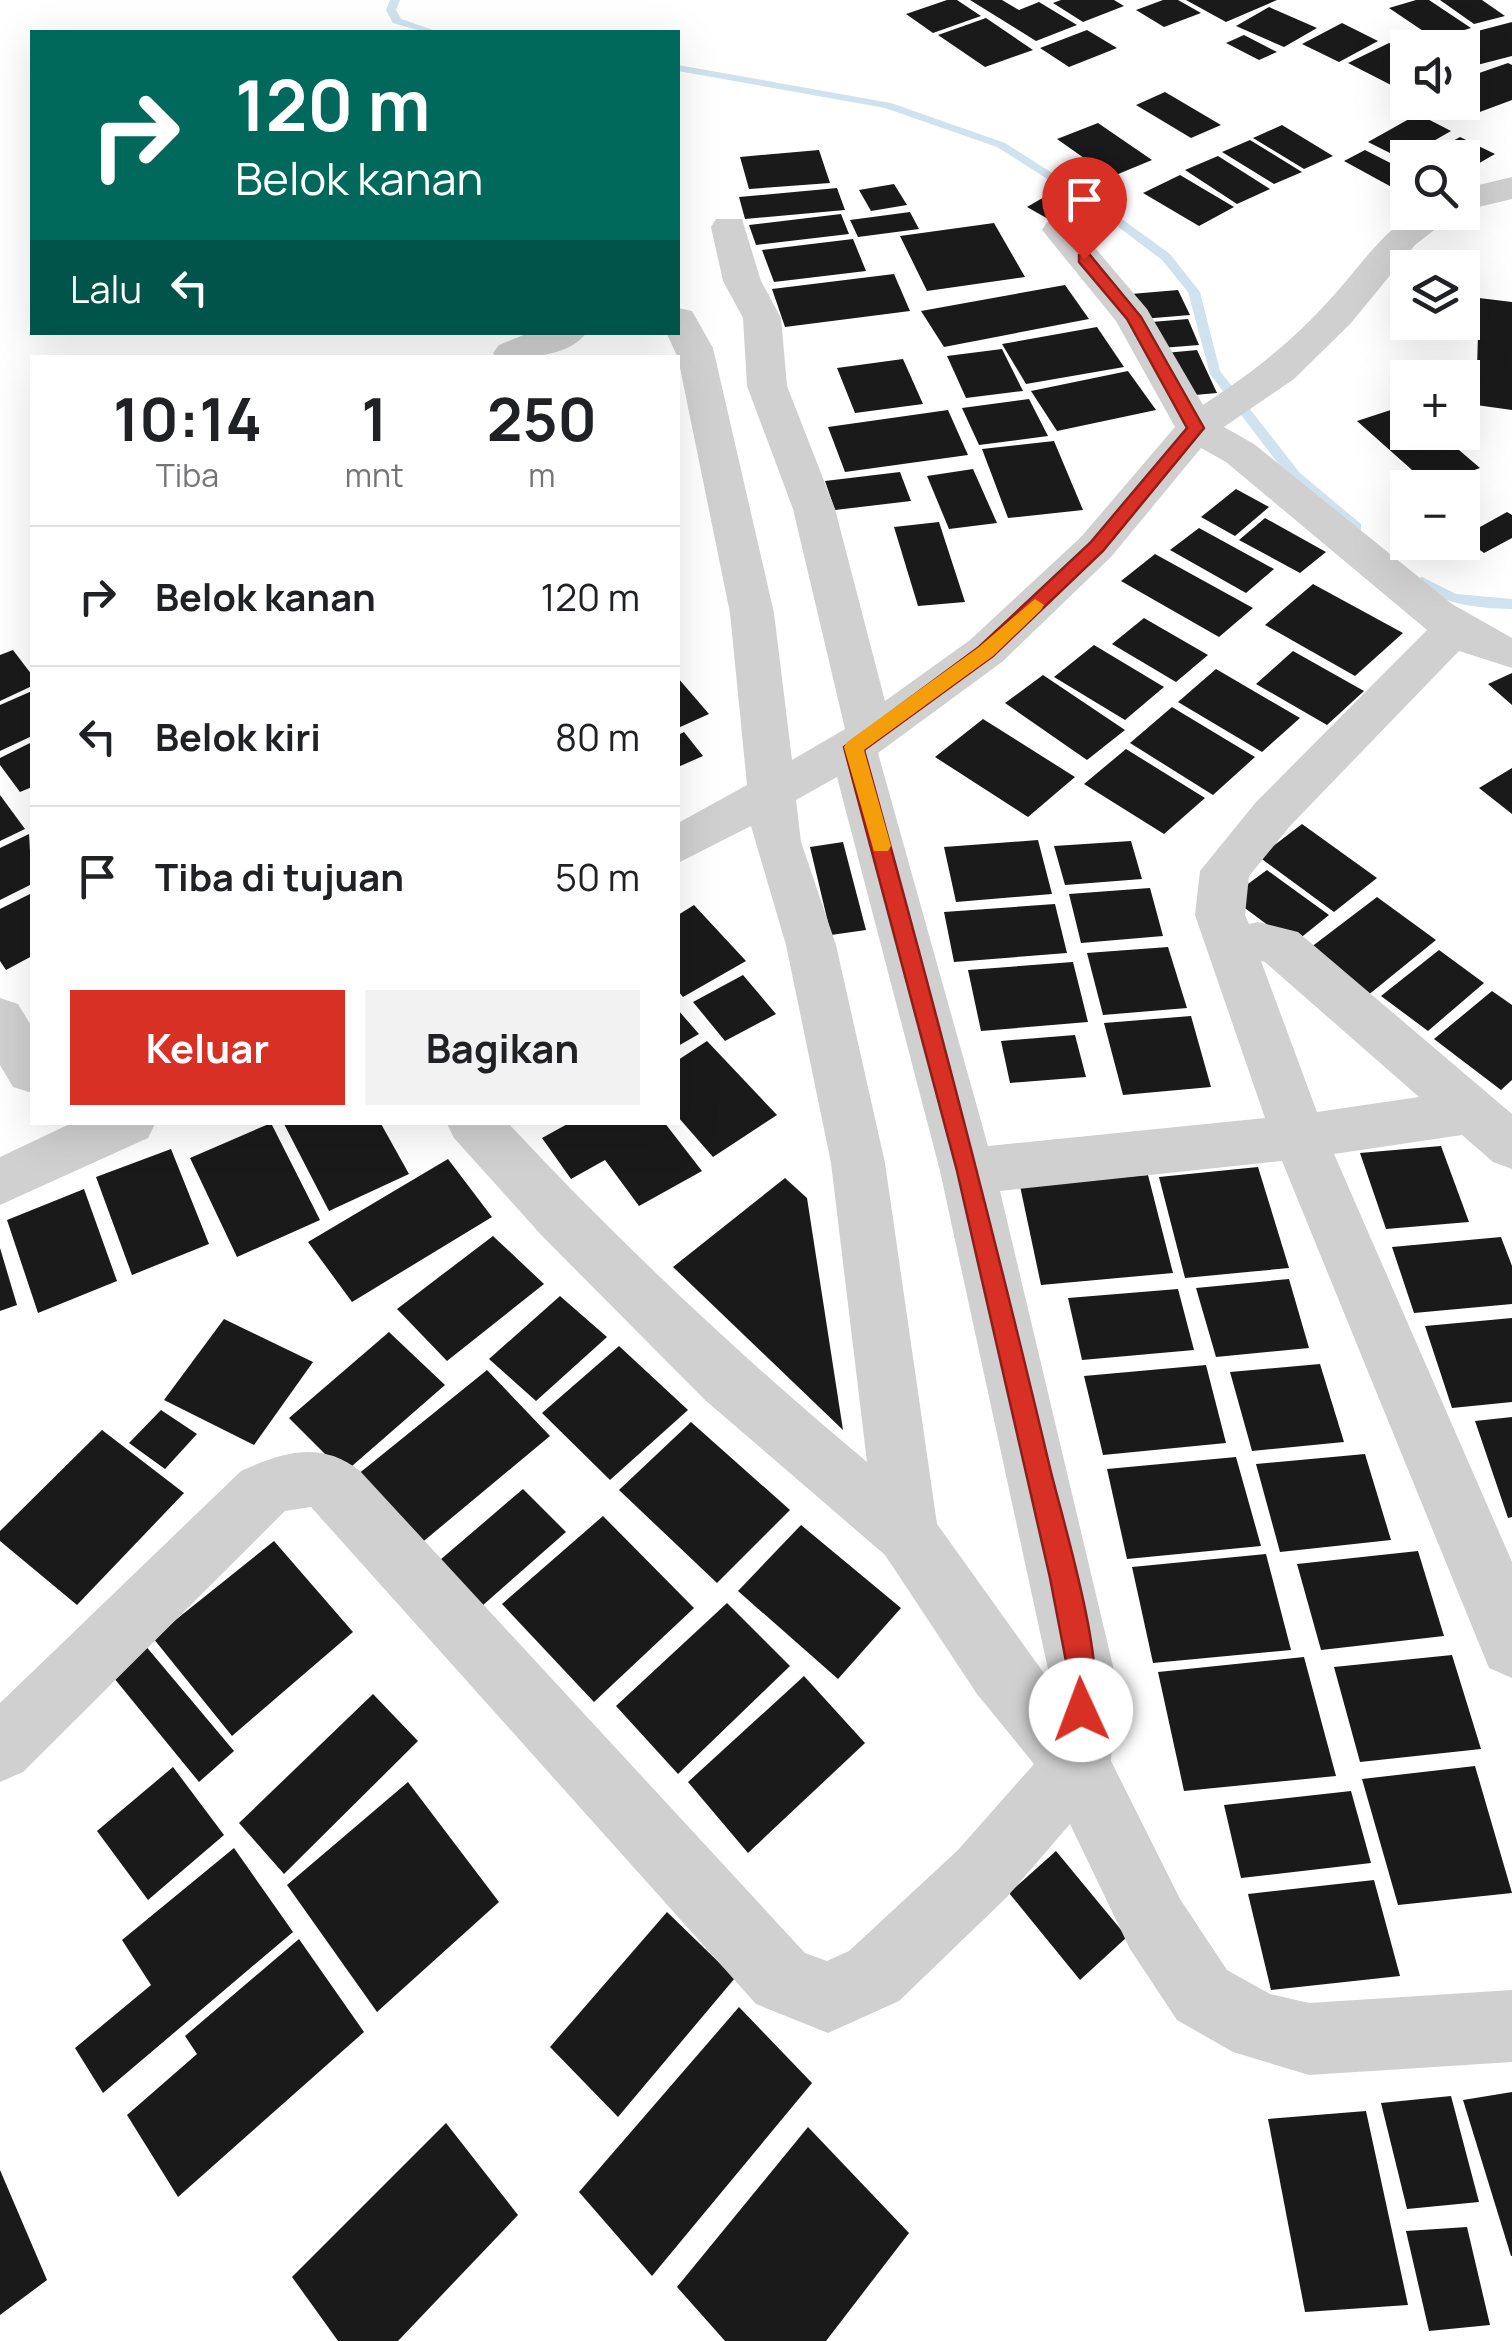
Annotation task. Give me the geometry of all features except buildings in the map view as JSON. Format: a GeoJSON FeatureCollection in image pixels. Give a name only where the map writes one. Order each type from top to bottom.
{"type":"FeatureCollection","features":[{"type":"Feature","properties":{"kind":"street"},"geometry":{"type":"LineString","coordinates":[[1480,196],[1512,188]]}},
{"type":"Feature","properties":{"kind":"street"},"geometry":{"type":"LineString","coordinates":[[0,1749],[263,1491],[286,1480],[313,1478],[329,1482],[338,1491],[781,1980],[828,1997],[874,1976],[982,1874],[1076,1766],[1084,1682],[968,1171],[862,741],[814,509],[767,386],[762,318],[742,281],[729,227]]}},
{"type":"Feature","properties":{"kind":"street"},"geometry":{"type":"LineString","coordinates":[[1060,230],[1134,317],[1203,424],[1455,628],[1481,644],[1512,652]]}},
{"type":"Feature","properties":{"kind":"street"},"geometry":{"type":"LineString","coordinates":[[680,844],[862,741],[986,651],[1096,547],[1203,424],[1280,370],[1337,315],[1402,237],[1412,230]]}},
{"type":"Feature","properties":{"kind":"street"},"geometry":{"type":"LineString","coordinates":[[680,323],[694,348],[752,613],[777,842],[811,945],[858,1164],[907,1534]]}},
{"type":"Feature","properties":{"kind":"street"},"geometry":{"type":"LineString","coordinates":[[513,353],[560,335]]}},
{"type":"Feature","properties":{"kind":"street"},"geometry":{"type":"LineString","coordinates":[[1455,628],[1272,814],[1225,871],[1220,915],[1299,1137],[1506,1612]]}},
{"type":"Feature","properties":{"kind":"street"},"geometry":{"type":"LineString","coordinates":[[1235,951],[1258,941],[1280,946],[1512,1146]]}},
{"type":"Feature","properties":{"kind":"street"},"geometry":{"type":"LineString","coordinates":[[0,1020],[30,1069]]}},
{"type":"Feature","properties":{"kind":"street"},"geometry":{"type":"LineString","coordinates":[[968,1171],[1299,1137],[1469,1112]]}},
{"type":"Feature","properties":{"kind":"street"},"geometry":{"type":"LineString","coordinates":[[0,1182],[72,1134],[115,1125]]}},
{"type":"Feature","properties":{"kind":"street"},"geometry":{"type":"LineString","coordinates":[[476,1125],[563,1220],[726,1382],[907,1534],[1000,1672],[1076,1766],[1155,1924],[1202,1995],[1258,2027],[1309,2039],[1512,2026]]}},
{"type":"Feature","properties":{"kind":"waterway"},"geometry":{"type":"LineString","coordinates":[[395,0],[391,10],[397,21],[427,30]]}},
{"type":"Feature","properties":{"kind":"waterway"},"geometry":{"type":"LineString","coordinates":[[680,68],[887,105],[1001,145],[1100,208],[1166,257],[1194,292],[1214,371],[1295,476],[1356,527]]}},
{"type":"Feature","properties":{"kind":"waterway"},"geometry":{"type":"LineString","coordinates":[[1422,582],[1453,598],[1512,604]]}},
{"type":"Feature","properties":{"kind":"slow traffic"},"geometry":{"type":"LineString","coordinates":[[881,846],[854,747],[986,651],[1035,605]]}},
{"type":"Feature","properties":{"kind":"route"},"geometry":{"type":"LineString","coordinates":[[1081,1710],[1084,1682],[1063,1578],[968,1171],[854,747],[986,651],[1096,547],[1196,428],[1134,317],[1084,259]]}}]}
